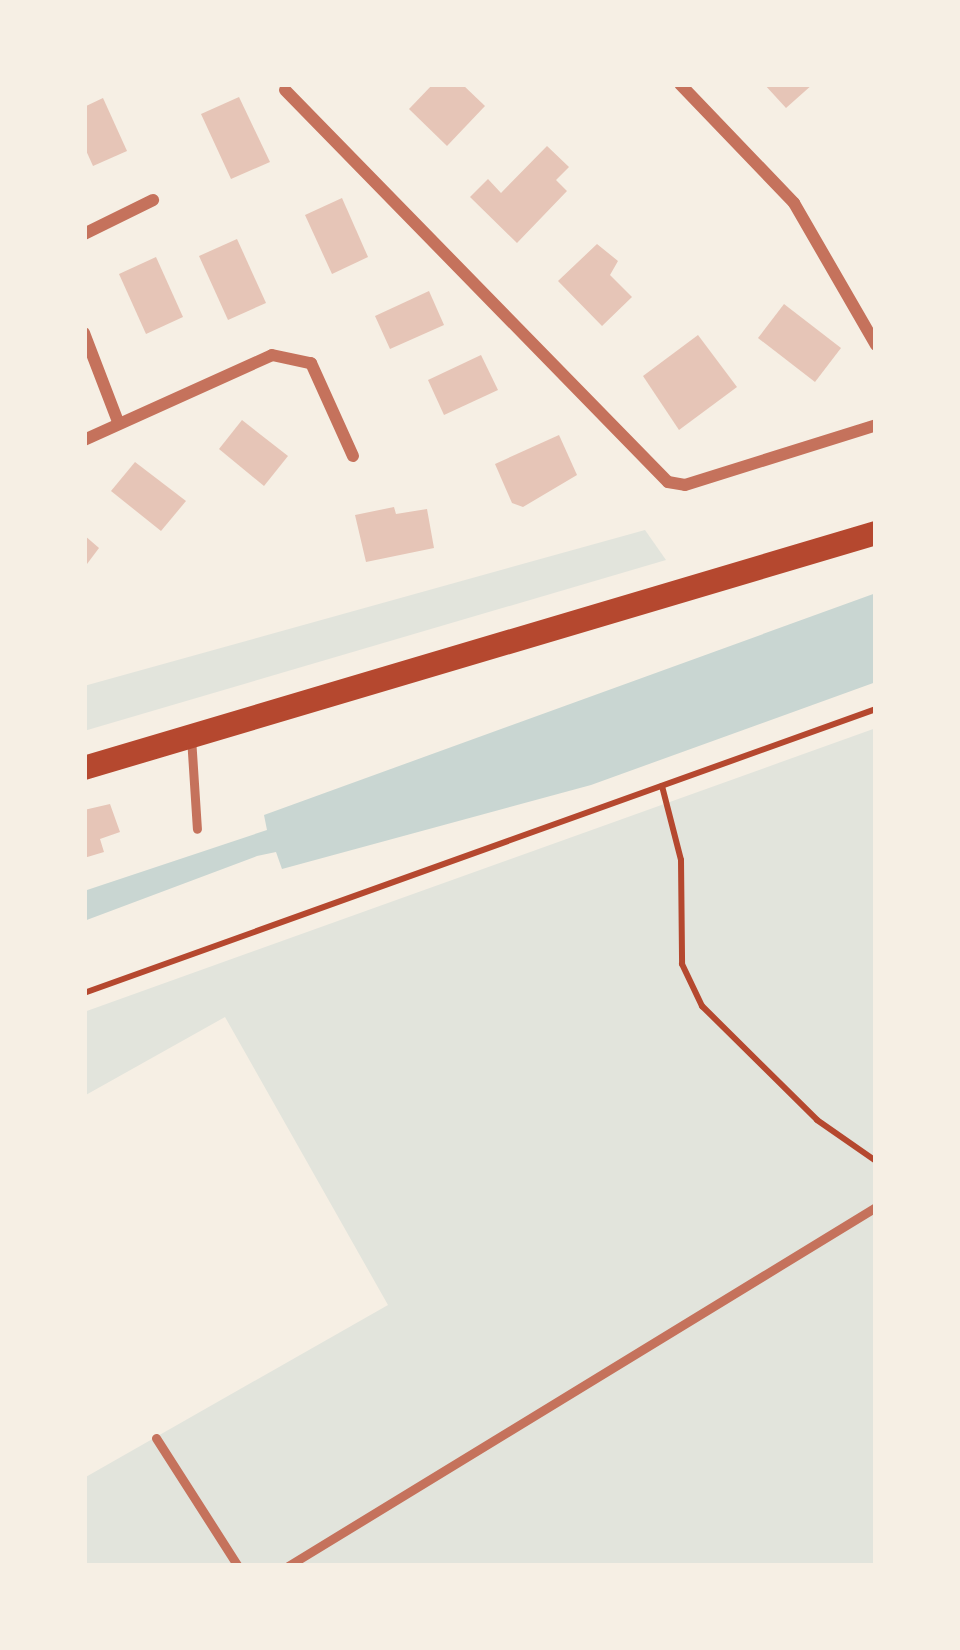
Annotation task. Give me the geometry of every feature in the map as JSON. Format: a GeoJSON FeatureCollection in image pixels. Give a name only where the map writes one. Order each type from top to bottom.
{"type":"FeatureCollection","features":[{"type":"Feature","properties":{"kind":"main road"},"geometry":{"type":"LineString","coordinates":[[84,768],[716,585],[876,533]]}},
{"type":"Feature","properties":{"kind":"street"},"geometry":{"type":"LineString","coordinates":[[680,84],[794,203],[876,345]]}},
{"type":"Feature","properties":{"kind":"street"},"geometry":{"type":"LineString","coordinates":[[285,90],[668,482],[685,485],[876,425]]}},
{"type":"Feature","properties":{"kind":"street"},"geometry":{"type":"LineString","coordinates":[[84,234],[153,200]]}},
{"type":"Feature","properties":{"kind":"street"},"geometry":{"type":"LineString","coordinates":[[84,333],[119,424]]}},
{"type":"Feature","properties":{"kind":"street"},"geometry":{"type":"LineString","coordinates":[[84,440],[272,356],[311,362],[353,456]]}},
{"type":"Feature","properties":{"kind":"lane"},"geometry":{"type":"LineString","coordinates":[[191,737],[197,830]]}},
{"type":"Feature","properties":{"kind":"lane"},"geometry":{"type":"LineString","coordinates":[[288,1566],[876,1207]]}},
{"type":"Feature","properties":{"kind":"lane"},"geometry":{"type":"LineString","coordinates":[[156,1438],[238,1566]]}},
{"type":"Feature","properties":{"kind":"path"},"geometry":{"type":"LineString","coordinates":[[84,993],[876,709]]}},
{"type":"Feature","properties":{"kind":"path"},"geometry":{"type":"LineString","coordinates":[[662,786],[680,860],[682,964],[702,1006],[817,1120],[876,1161]]}},
{"type":"Feature","properties":{"kind":"shaded area"},"geometry":{"type":"Polygon","coordinates":[[[645,530],[666,560],[84,731],[84,686],[645,530]]]}},
{"type":"Feature","properties":{"kind":"shaded area"},"geometry":{"type":"Polygon","coordinates":[[[876,593],[876,682],[591,785],[282,869],[276,852],[257,856],[84,921],[84,891],[267,830],[264,815],[876,593]]]}},
{"type":"Feature","properties":{"kind":"shaded area"},"geometry":{"type":"Polygon","coordinates":[[[876,728],[876,1566],[84,1566],[84,1478],[388,1305],[225,1017],[84,1096],[84,1012],[876,728]]]}},
{"type":"Feature","properties":{"kind":"building"},"geometry":{"type":"Polygon","coordinates":[[[433,84],[462,84],[485,106],[447,146],[409,109],[433,84]]]}},
{"type":"Feature","properties":{"kind":"building"},"geometry":{"type":"Polygon","coordinates":[[[764,84],[813,84],[786,108],[764,84]]]}},
{"type":"Feature","properties":{"kind":"building"},"geometry":{"type":"Polygon","coordinates":[[[239,97],[270,162],[231,179],[201,114],[239,97]]]}},
{"type":"Feature","properties":{"kind":"building"},"geometry":{"type":"Polygon","coordinates":[[[103,98],[127,151],[93,166],[84,146],[84,107],[103,98]]]}},
{"type":"Feature","properties":{"kind":"building"},"geometry":{"type":"Polygon","coordinates":[[[547,146],[569,167],[556,180],[567,191],[517,243],[470,197],[488,179],[501,193],[547,146]]]}},
{"type":"Feature","properties":{"kind":"building"},"geometry":{"type":"Polygon","coordinates":[[[342,198],[368,257],[332,274],[305,215],[342,198]]]}},
{"type":"Feature","properties":{"kind":"building"},"geometry":{"type":"Polygon","coordinates":[[[237,239],[266,303],[228,320],[199,256],[237,239]]]}},
{"type":"Feature","properties":{"kind":"building"},"geometry":{"type":"Polygon","coordinates":[[[597,244],[618,261],[610,275],[632,297],[602,326],[558,281],[597,244]]]}},
{"type":"Feature","properties":{"kind":"building"},"geometry":{"type":"Polygon","coordinates":[[[156,257],[183,317],[146,334],[119,274],[156,257]]]}},
{"type":"Feature","properties":{"kind":"building"},"geometry":{"type":"Polygon","coordinates":[[[429,291],[444,325],[390,349],[375,316],[429,291]]]}},
{"type":"Feature","properties":{"kind":"building"},"geometry":{"type":"Polygon","coordinates":[[[784,304],[841,348],[815,382],[758,338],[784,304]]]}},
{"type":"Feature","properties":{"kind":"building"},"geometry":{"type":"Polygon","coordinates":[[[698,335],[737,387],[679,430],[643,376],[698,335]]]}},
{"type":"Feature","properties":{"kind":"building"},"geometry":{"type":"Polygon","coordinates":[[[481,355],[498,390],[444,415],[428,380],[481,355]]]}},
{"type":"Feature","properties":{"kind":"building"},"geometry":{"type":"Polygon","coordinates":[[[242,420],[288,456],[264,486],[219,449],[242,420]]]}},
{"type":"Feature","properties":{"kind":"building"},"geometry":{"type":"Polygon","coordinates":[[[559,435],[577,475],[523,507],[512,503],[495,464],[559,435]]]}},
{"type":"Feature","properties":{"kind":"building"},"geometry":{"type":"Polygon","coordinates":[[[135,462],[186,501],[161,531],[111,491],[135,462]]]}},
{"type":"Feature","properties":{"kind":"building"},"geometry":{"type":"Polygon","coordinates":[[[394,507],[396,514],[427,509],[434,548],[366,562],[355,515],[394,507]]]}},
{"type":"Feature","properties":{"kind":"building"},"geometry":{"type":"Polygon","coordinates":[[[84,535],[99,548],[84,568],[84,535]]]}},
{"type":"Feature","properties":{"kind":"building"},"geometry":{"type":"Polygon","coordinates":[[[110,804],[120,832],[100,839],[104,852],[84,858],[84,810],[110,804]]]}}]}
